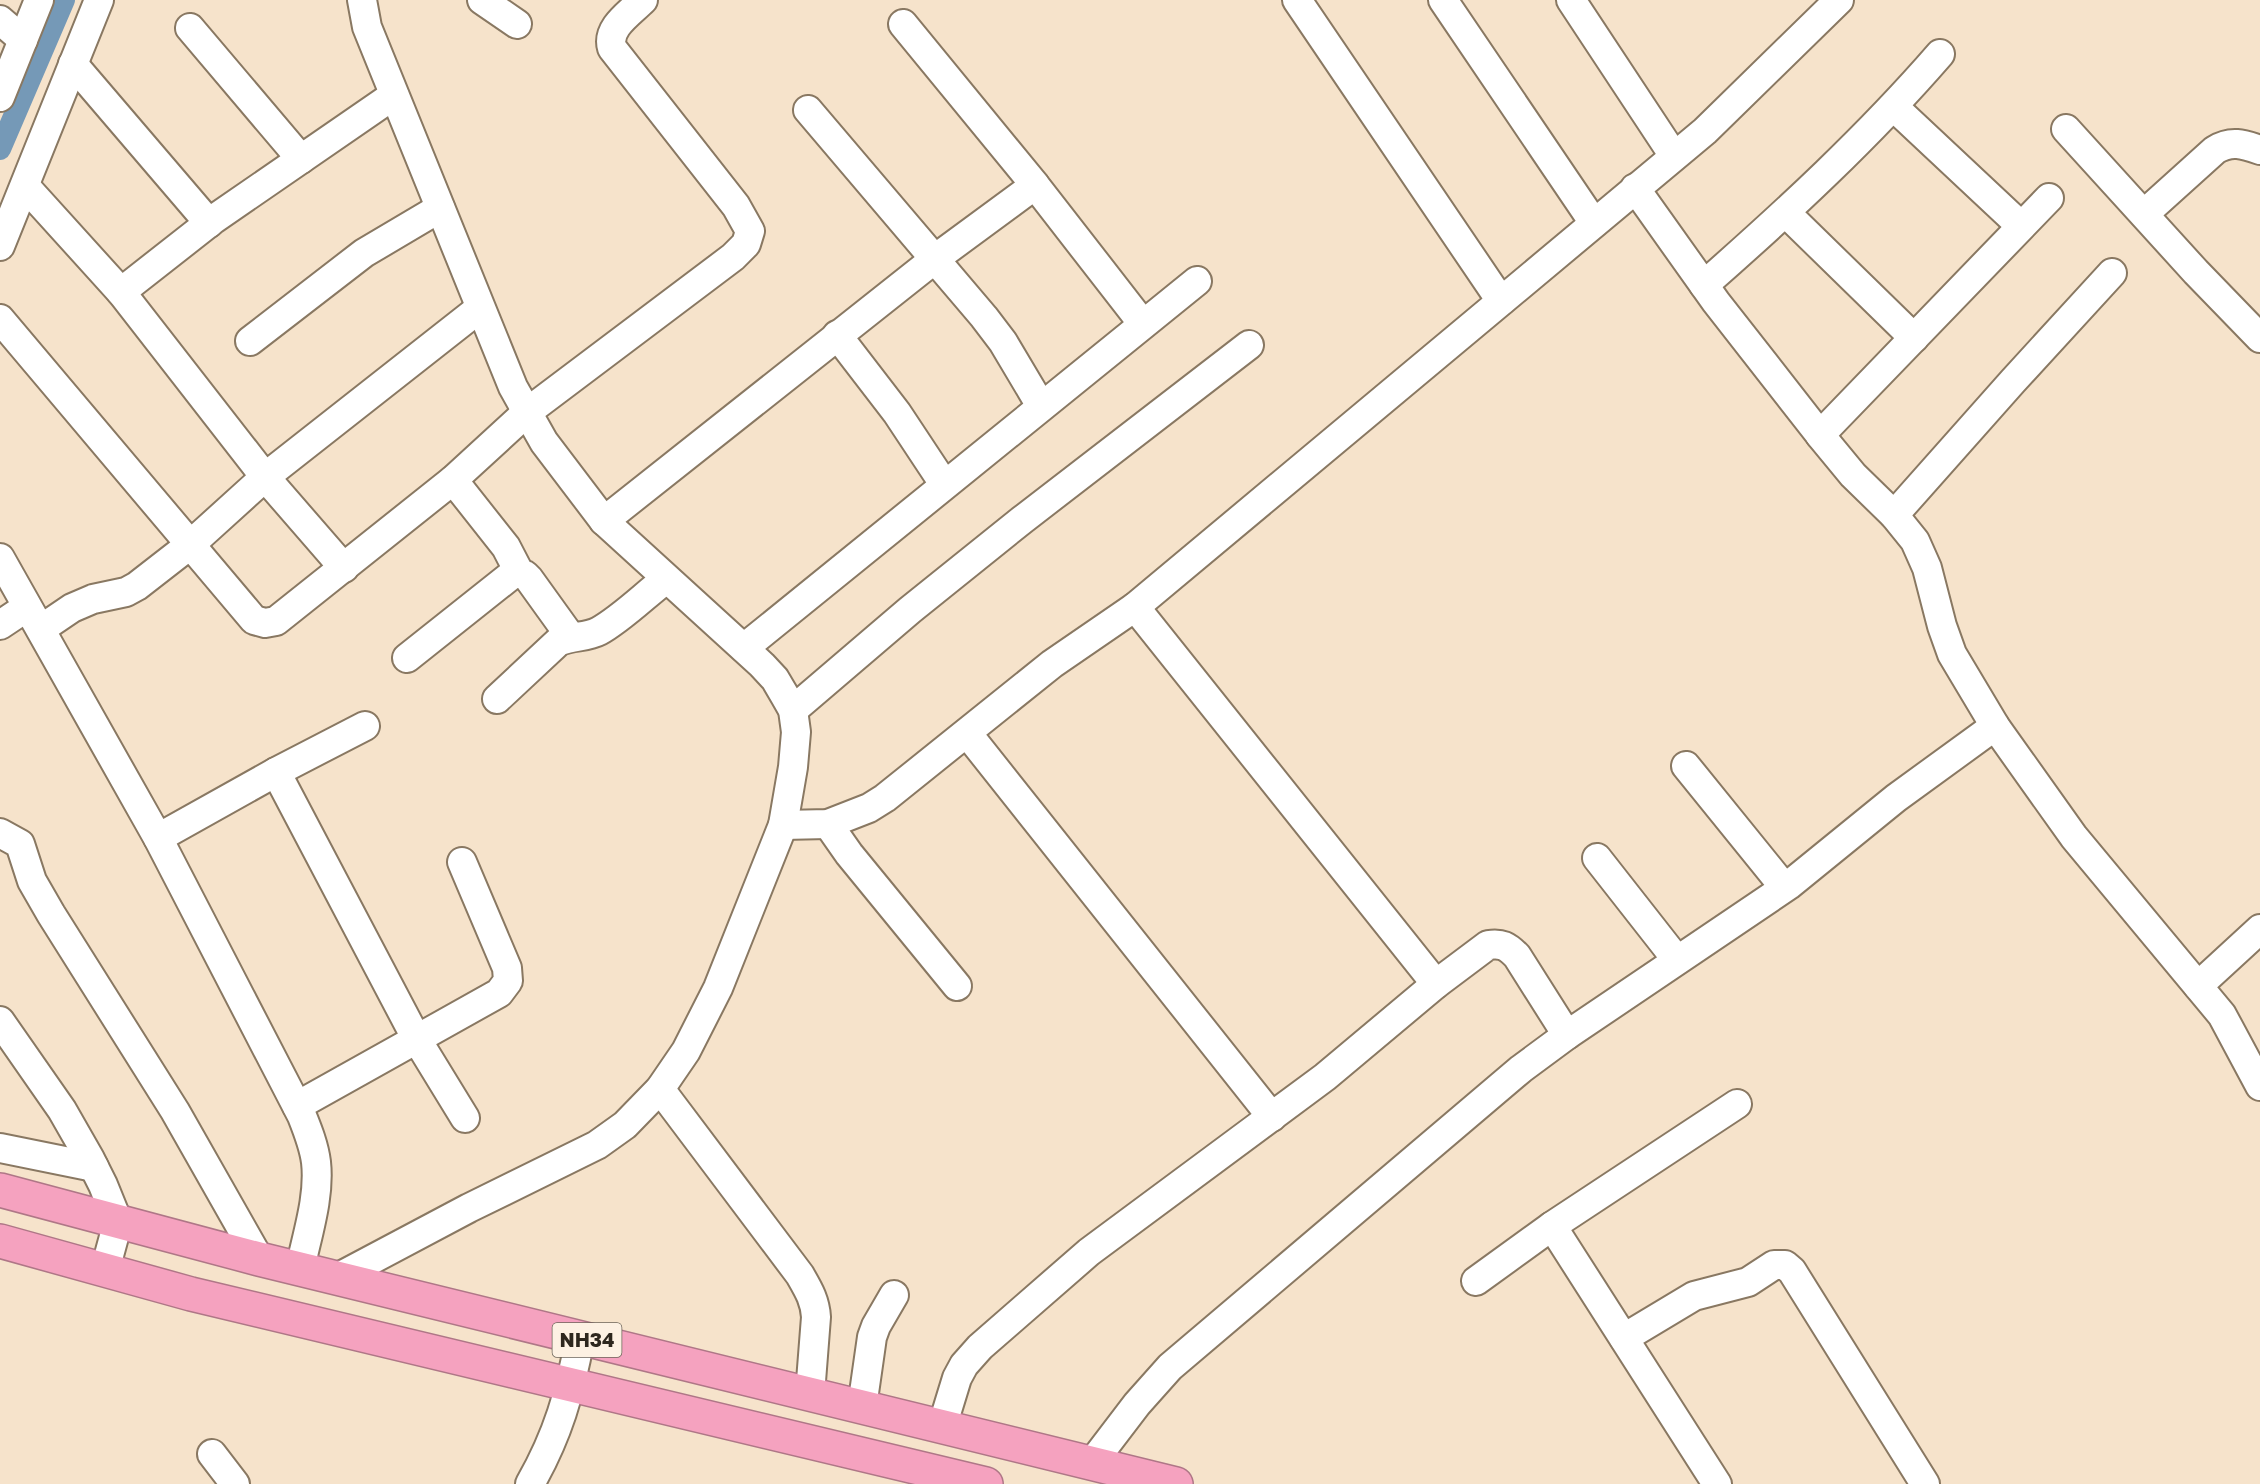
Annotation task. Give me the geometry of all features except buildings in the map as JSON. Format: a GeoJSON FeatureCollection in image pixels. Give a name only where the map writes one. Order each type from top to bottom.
{"type":"FeatureCollection","features":[{"type":"Feature","properties":{"kind":"highway","name":"NH34"},"geometry":{"type":"LineString","coordinates":[[0,1190],[259,1259],[1176,1484]]}},
{"type":"Feature","properties":{"kind":"highway","name":"NH34"},"geometry":{"type":"LineString","coordinates":[[0,1241],[190,1294],[986,1484]]}},
{"type":"Feature","properties":{"kind":"street"},"geometry":{"type":"LineString","coordinates":[[0,97],[39,0]]}},
{"type":"Feature","properties":{"kind":"street"},"geometry":{"type":"LineString","coordinates":[[0,246],[99,0]]}},
{"type":"Feature","properties":{"kind":"street"},"geometry":{"type":"LineString","coordinates":[[337,1278],[469,1208],[597,1145],[625,1125],[660,1089],[686,1052],[718,988],[783,825],[793,767],[796,732],[794,710],[775,679],[604,521],[561,466],[526,413],[480,308],[367,27],[362,0]]}},
{"type":"Feature","properties":{"kind":"street"},"geometry":{"type":"LineString","coordinates":[[482,0],[517,24]]}},
{"type":"Feature","properties":{"kind":"street"},"geometry":{"type":"LineString","coordinates":[[0,319],[254,620],[265,623],[276,621],[453,480],[526,413],[733,257],[746,244],[750,231],[736,206],[612,48],[610,42],[615,28],[643,0]]}},
{"type":"Feature","properties":{"kind":"street"},"geometry":{"type":"LineString","coordinates":[[1297,0],[1501,301]]}},
{"type":"Feature","properties":{"kind":"street"},"geometry":{"type":"LineString","coordinates":[[1443,0],[1594,223]]}},
{"type":"Feature","properties":{"kind":"street"},"geometry":{"type":"LineString","coordinates":[[1571,0],[1674,156]]}},
{"type":"Feature","properties":{"kind":"street"},"geometry":{"type":"LineString","coordinates":[[783,825],[828,824],[862,811],[885,798],[1052,663],[1135,607],[1705,130],[1839,0]]}},
{"type":"Feature","properties":{"kind":"street"},"geometry":{"type":"LineString","coordinates":[[0,20],[23,40]]}},
{"type":"Feature","properties":{"kind":"street"},"geometry":{"type":"LineString","coordinates":[[903,24],[1035,184],[1143,324]]}},
{"type":"Feature","properties":{"kind":"street"},"geometry":{"type":"LineString","coordinates":[[190,28],[302,159]]}},
{"type":"Feature","properties":{"kind":"street"},"geometry":{"type":"LineString","coordinates":[[1704,285],[1786,213],[1894,107],[1940,54]]}},
{"type":"Feature","properties":{"kind":"street"},"geometry":{"type":"LineString","coordinates":[[73,64],[209,223]]}},
{"type":"Feature","properties":{"kind":"street"},"geometry":{"type":"LineString","coordinates":[[121,292],[209,223],[394,94]]}},
{"type":"Feature","properties":{"kind":"street"},"geometry":{"type":"LineString","coordinates":[[1894,107],[2021,226]]}},
{"type":"Feature","properties":{"kind":"street"},"geometry":{"type":"LineString","coordinates":[[808,110],[936,258],[1003,342],[1041,406]]}},
{"type":"Feature","properties":{"kind":"street"},"geometry":{"type":"LineString","coordinates":[[2066,129],[2260,338]]}},
{"type":"Feature","properties":{"kind":"street"},"geometry":{"type":"LineString","coordinates":[[2144,214],[2216,150],[2227,143],[2243,144],[2260,150]]}},
{"type":"Feature","properties":{"kind":"street"},"geometry":{"type":"LineString","coordinates":[[604,521],[837,335],[1035,184]]}},
{"type":"Feature","properties":{"kind":"street"},"geometry":{"type":"LineString","coordinates":[[25,186],[121,292],[265,477],[344,568]]}},
{"type":"Feature","properties":{"kind":"street"},"geometry":{"type":"LineString","coordinates":[[1635,188],[1704,285],[1820,435],[1853,475],[1894,515],[1915,541],[1927,568],[1952,654],[1995,726],[2074,837],[2222,1015],[2260,1083]]}},
{"type":"Feature","properties":{"kind":"street"},"geometry":{"type":"LineString","coordinates":[[1820,435],[2049,198]]}},
{"type":"Feature","properties":{"kind":"street"},"geometry":{"type":"LineString","coordinates":[[250,340],[364,253],[440,208]]}},
{"type":"Feature","properties":{"kind":"street"},"geometry":{"type":"LineString","coordinates":[[1786,213],[1914,338]]}},
{"type":"Feature","properties":{"kind":"street"},"geometry":{"type":"LineString","coordinates":[[1894,515],[2112,273]]}},
{"type":"Feature","properties":{"kind":"street"},"geometry":{"type":"LineString","coordinates":[[744,648],[1197,280]]}},
{"type":"Feature","properties":{"kind":"street"},"geometry":{"type":"LineString","coordinates":[[0,625],[72,608],[93,599],[126,592],[137,586],[191,543],[265,477],[480,308]]}},
{"type":"Feature","properties":{"kind":"street"},"geometry":{"type":"LineString","coordinates":[[837,335],[897,413],[944,484]]}},
{"type":"Feature","properties":{"kind":"street"},"geometry":{"type":"LineString","coordinates":[[794,710],[910,610],[1013,526],[1249,345]]}},
{"type":"Feature","properties":{"kind":"street"},"geometry":{"type":"LineString","coordinates":[[453,480],[506,548],[520,574]]}},
{"type":"Feature","properties":{"kind":"street"},"geometry":{"type":"LineString","coordinates":[[0,558],[158,838],[297,1106],[312,1140],[316,1162],[316,1189],[300,1269]]}},
{"type":"Feature","properties":{"kind":"street"},"geometry":{"type":"LineString","coordinates":[[407,658],[514,573],[529,579],[570,636]]}},
{"type":"Feature","properties":{"kind":"street"},"geometry":{"type":"LineString","coordinates":[[497,699],[558,642],[570,636],[589,635],[602,629],[666,579]]}},
{"type":"Feature","properties":{"kind":"street"},"geometry":{"type":"LineString","coordinates":[[1135,607],[1436,984]]}},
{"type":"Feature","properties":{"kind":"street"},"geometry":{"type":"LineString","coordinates":[[158,838],[276,772],[365,726]]}},
{"type":"Feature","properties":{"kind":"street"},"geometry":{"type":"LineString","coordinates":[[1092,1463],[1137,1404],[1170,1367],[1521,1069],[1567,1035],[1789,885],[1896,798],[1995,726]]}},
{"type":"Feature","properties":{"kind":"street"},"geometry":{"type":"LineString","coordinates":[[967,734],[1272,1117]]}},
{"type":"Feature","properties":{"kind":"street"},"geometry":{"type":"LineString","coordinates":[[1686,766],[1784,887]]}},
{"type":"Feature","properties":{"kind":"street"},"geometry":{"type":"LineString","coordinates":[[276,772],[416,1038],[465,1118]]}},
{"type":"Feature","properties":{"kind":"street"},"geometry":{"type":"LineString","coordinates":[[828,824],[849,854],[957,986]]}},
{"type":"Feature","properties":{"kind":"street"},"geometry":{"type":"LineString","coordinates":[[0,833],[20,844],[32,881],[51,914],[175,1111],[259,1259]]}},
{"type":"Feature","properties":{"kind":"street"},"geometry":{"type":"LineString","coordinates":[[1597,858],[1677,960]]}},
{"type":"Feature","properties":{"kind":"street"},"geometry":{"type":"LineString","coordinates":[[297,1106],[498,993],[508,981],[507,968],[462,862]]}},
{"type":"Feature","properties":{"kind":"street"},"geometry":{"type":"LineString","coordinates":[[2198,986],[2260,929]]}},
{"type":"Feature","properties":{"kind":"street"},"geometry":{"type":"LineString","coordinates":[[942,1427],[957,1378],[964,1365],[980,1347],[1089,1252],[1325,1077],[1436,984],[1488,945],[1498,943],[1507,946],[1517,956],[1567,1035]]}},
{"type":"Feature","properties":{"kind":"street"},"geometry":{"type":"LineString","coordinates":[[0,1021],[62,1110],[94,1167],[118,1222],[105,1270]]}},
{"type":"Feature","properties":{"kind":"street"},"geometry":{"type":"LineString","coordinates":[[660,1089],[773,1238],[811,1293],[816,1317],[810,1394]]}},
{"type":"Feature","properties":{"kind":"street"},"geometry":{"type":"LineString","coordinates":[[1476,1281],[1552,1226],[1737,1104]]}},
{"type":"Feature","properties":{"kind":"street"},"geometry":{"type":"LineString","coordinates":[[0,1148],[94,1167]]}},
{"type":"Feature","properties":{"kind":"street"},"geometry":{"type":"LineString","coordinates":[[1552,1226],[1717,1484]]}},
{"type":"Feature","properties":{"kind":"street"},"geometry":{"type":"LineString","coordinates":[[1624,1338],[1694,1296],[1748,1282],[1774,1264],[1785,1265],[1792,1271],[1925,1484]]}},
{"type":"Feature","properties":{"kind":"street"},"geometry":{"type":"LineString","coordinates":[[862,1407],[872,1337],[894,1295]]}},
{"type":"Feature","properties":{"kind":"street"},"geometry":{"type":"LineString","coordinates":[[530,1484],[548,1452],[572,1385],[580,1338]]}},
{"type":"Feature","properties":{"kind":"street"},"geometry":{"type":"LineString","coordinates":[[212,1454],[235,1484]]}},
{"type":"Feature","properties":{"kind":"waterway"},"geometry":{"type":"LineString","coordinates":[[0,149],[64,0]]}}]}
